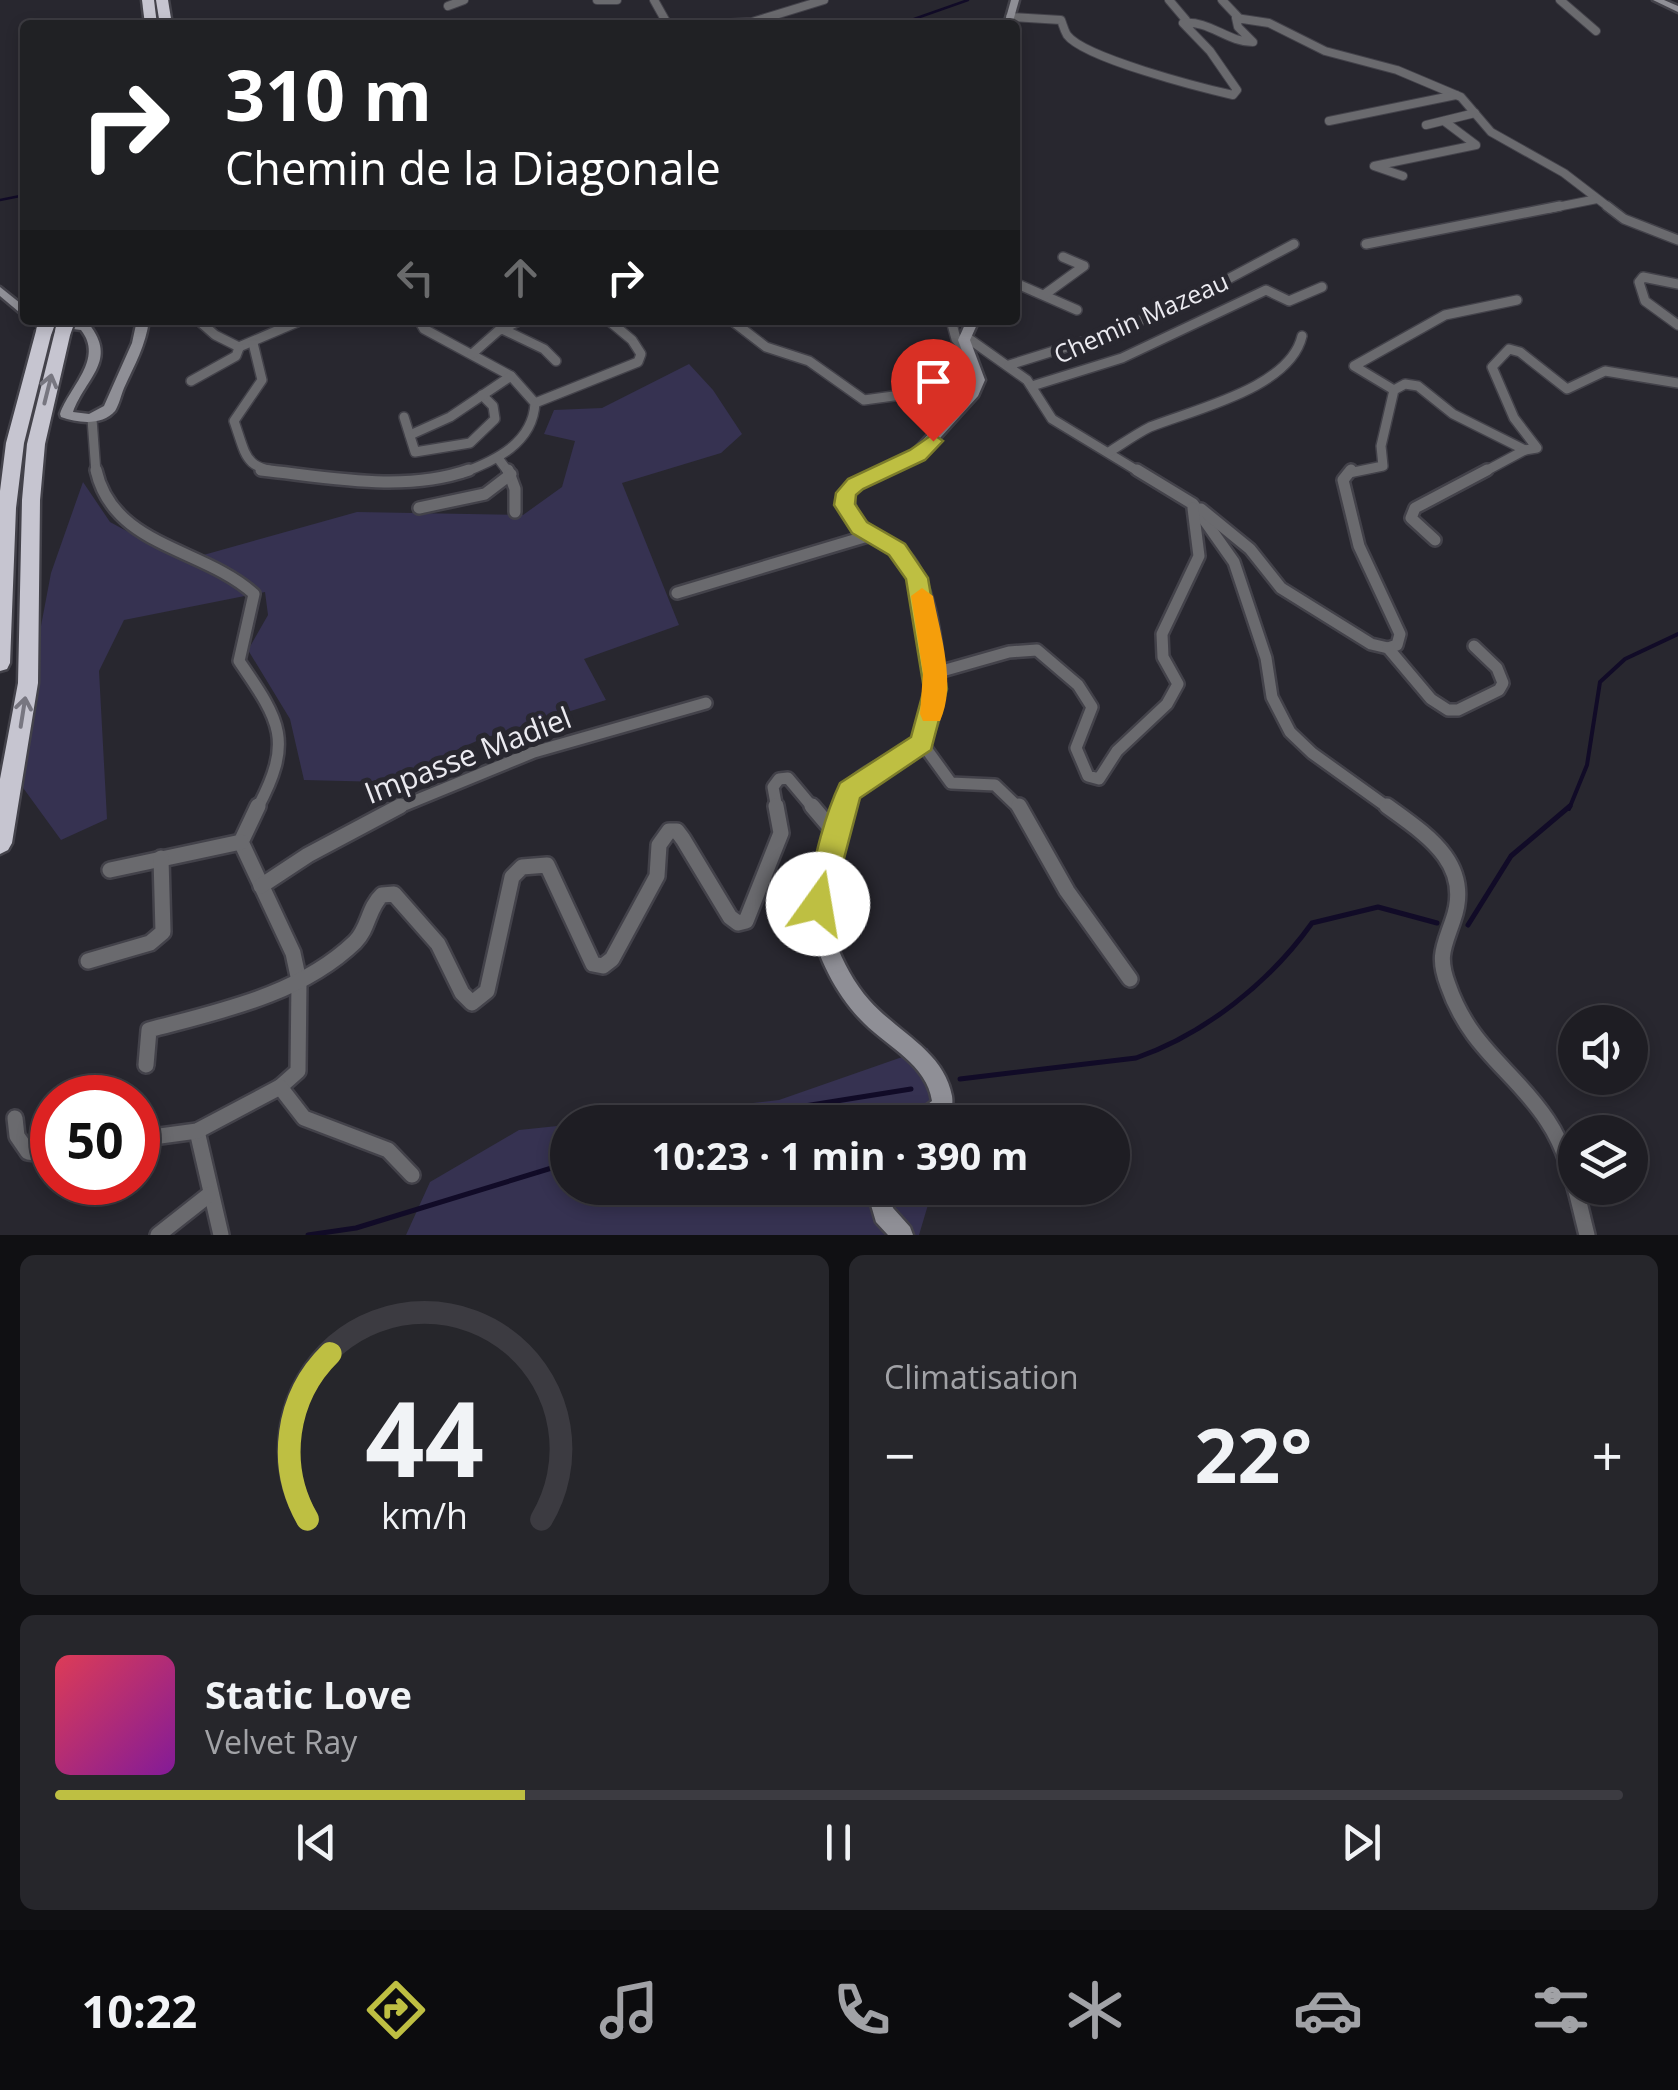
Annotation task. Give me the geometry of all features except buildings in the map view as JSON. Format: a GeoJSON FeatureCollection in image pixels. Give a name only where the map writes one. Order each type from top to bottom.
{"type":"FeatureCollection","features":[{"type":"Feature","properties":{"kind":"highway"},"geometry":{"type":"LineString","coordinates":[[0,663],[7,508],[15,443],[52,325]]}},
{"type":"Feature","properties":{"kind":"highway"},"geometry":{"type":"LineString","coordinates":[[0,842],[28,683],[31,500],[52,325]]}},
{"type":"Feature","properties":{"kind":"main road"},"geometry":{"type":"LineString","coordinates":[[1657,0],[1678,9]]}},
{"type":"Feature","properties":{"kind":"main road"},"geometry":{"type":"LineString","coordinates":[[0,290],[20,308]]}},
{"type":"Feature","properties":{"kind":"main road"},"geometry":{"type":"LineString","coordinates":[[57,325],[90,331],[96,358],[66,414],[78,420],[92,419],[110,408],[119,378],[142,344],[143,325]]}},
{"type":"Feature","properties":{"kind":"main road"},"geometry":{"type":"LineString","coordinates":[[943,1105],[936,1077],[858,1003],[838,969],[819,920],[821,888],[850,790],[922,743],[933,708],[935,673],[917,578],[897,550],[871,535],[851,516],[845,505],[846,493],[855,484],[918,455],[974,392],[979,380],[969,355],[969,328]]}},
{"type":"Feature","properties":{"kind":"main road"},"geometry":{"type":"LineString","coordinates":[[882,1205],[884,1214],[902,1235]]}},
{"type":"Feature","properties":{"kind":"street"},"geometry":{"type":"LineString","coordinates":[[448,6],[464,0]]}},
{"type":"Feature","properties":{"kind":"street"},"geometry":{"type":"LineString","coordinates":[[597,0],[617,0]]}},
{"type":"Feature","properties":{"kind":"street"},"geometry":{"type":"LineString","coordinates":[[759,20],[824,0]]}},
{"type":"Feature","properties":{"kind":"street"},"geometry":{"type":"LineString","coordinates":[[1169,0],[1186,20],[1235,42],[1253,42],[1238,27],[1238,17]]}},
{"type":"Feature","properties":{"kind":"street"},"geometry":{"type":"LineString","coordinates":[[1222,0],[1238,17],[1268,23],[1325,51],[1397,70],[1456,95],[1492,132],[1514,148],[1564,173],[1624,219],[1678,240]]}},
{"type":"Feature","properties":{"kind":"street"},"geometry":{"type":"LineString","coordinates":[[1560,0],[1596,30]]}},
{"type":"Feature","properties":{"kind":"street"},"geometry":{"type":"LineString","coordinates":[[773,16],[777,20]]}},
{"type":"Feature","properties":{"kind":"street"},"geometry":{"type":"LineString","coordinates":[[1020,21],[1061,20],[1065,33],[1072,38],[1118,60],[1216,92],[1236,94],[1210,51],[1184,27],[1186,20]]}},
{"type":"Feature","properties":{"kind":"street"},"geometry":{"type":"LineString","coordinates":[[1329,120],[1456,95]]}},
{"type":"Feature","properties":{"kind":"street"},"geometry":{"type":"LineString","coordinates":[[1426,125],[1475,114]]}},
{"type":"Feature","properties":{"kind":"street"},"geometry":{"type":"LineString","coordinates":[[1403,176],[1374,166],[1476,145],[1444,121]]}},
{"type":"Feature","properties":{"kind":"street"},"geometry":{"type":"LineString","coordinates":[[1369,240],[1597,199]]}},
{"type":"Feature","properties":{"kind":"street"},"geometry":{"type":"LineString","coordinates":[[1010,366],[1183,304],[1294,244]]}},
{"type":"Feature","properties":{"kind":"street"},"geometry":{"type":"LineString","coordinates":[[1044,295],[1084,266],[1063,257]]}},
{"type":"Feature","properties":{"kind":"street"},"geometry":{"type":"LineString","coordinates":[[1678,284],[1643,278],[1640,282],[1645,301],[1678,325]]}},
{"type":"Feature","properties":{"kind":"street"},"geometry":{"type":"LineString","coordinates":[[1020,284],[1077,310]]}},
{"type":"Feature","properties":{"kind":"street","name":"Chemin Mazeau"},"geometry":{"type":"LineString","coordinates":[[1032,386],[1078,376],[1212,317],[1239,298],[1266,290],[1290,301],[1322,286]]}},
{"type":"Feature","properties":{"kind":"street"},"geometry":{"type":"LineString","coordinates":[[1394,390],[1354,366],[1445,316],[1516,300]]}},
{"type":"Feature","properties":{"kind":"street"},"geometry":{"type":"LineString","coordinates":[[203,325],[224,346],[239,348],[291,325]]}},
{"type":"Feature","properties":{"kind":"street"},"geometry":{"type":"LineString","coordinates":[[422,325],[511,376],[535,402]]}},
{"type":"Feature","properties":{"kind":"street"},"geometry":{"type":"LineString","coordinates":[[472,354],[510,325]]}},
{"type":"Feature","properties":{"kind":"street"},"geometry":{"type":"LineString","coordinates":[[535,402],[638,362],[638,347],[614,325]]}},
{"type":"Feature","properties":{"kind":"street"},"geometry":{"type":"LineString","coordinates":[[737,325],[766,347],[809,361],[864,400],[953,388],[974,392]]}},
{"type":"Feature","properties":{"kind":"street"},"geometry":{"type":"LineString","coordinates":[[952,325],[956,339],[969,355]]}},
{"type":"Feature","properties":{"kind":"street","name":"Chemin Mazeau"},"geometry":{"type":"LineString","coordinates":[[969,328],[1032,386],[1052,419],[1193,504],[1234,562],[1266,658],[1272,697],[1290,732],[1430,837],[1458,876],[1455,916],[1440,952],[1447,984],[1464,1021],[1490,1058],[1547,1119],[1568,1161],[1588,1235]]}},
{"type":"Feature","properties":{"kind":"street"},"geometry":{"type":"LineString","coordinates":[[502,329],[544,349],[556,361]]}},
{"type":"Feature","properties":{"kind":"street"},"geometry":{"type":"LineString","coordinates":[[1109,452],[1144,430],[1265,382],[1281,372],[1300,347],[1302,336]]}},
{"type":"Feature","properties":{"kind":"street"},"geometry":{"type":"LineString","coordinates":[[253,343],[262,380],[234,421],[248,461],[259,470],[415,482],[460,475],[498,458],[530,430],[535,402]]}},
{"type":"Feature","properties":{"kind":"street"},"geometry":{"type":"LineString","coordinates":[[190,382],[236,356],[239,348]]}},
{"type":"Feature","properties":{"kind":"street"},"geometry":{"type":"LineString","coordinates":[[1436,540],[1411,518],[1415,508],[1525,450],[1537,448],[1514,418],[1492,367],[1510,349],[1520,352],[1567,389],[1605,371],[1678,383]]}},
{"type":"Feature","properties":{"kind":"street"},"geometry":{"type":"LineString","coordinates":[[410,435],[450,417],[511,376]]}},
{"type":"Feature","properties":{"kind":"street"},"geometry":{"type":"LineString","coordinates":[[1193,504],[1242,541],[1280,588],[1371,644],[1388,648],[1397,645],[1400,634],[1360,546],[1343,480],[1351,470],[1383,466],[1381,446],[1394,390],[1405,384],[1418,386],[1453,414],[1525,450]]}},
{"type":"Feature","properties":{"kind":"street"},"geometry":{"type":"LineString","coordinates":[[404,417],[415,452],[470,444],[495,419],[493,406],[482,395]]}},
{"type":"Feature","properties":{"kind":"street"},"geometry":{"type":"LineString","coordinates":[[92,419],[96,470],[104,498],[114,512],[137,528],[242,582],[254,594],[253,621],[237,651],[238,661],[280,728],[281,745],[277,766],[241,842]]}},
{"type":"Feature","properties":{"kind":"street"},"geometry":{"type":"LineString","coordinates":[[498,458],[512,474],[515,512]]}},
{"type":"Feature","properties":{"kind":"street"},"geometry":{"type":"LineString","coordinates":[[419,508],[485,494],[512,474]]}},
{"type":"Feature","properties":{"kind":"street"},"geometry":{"type":"LineString","coordinates":[[935,673],[1010,652],[1036,650],[1078,685],[1092,708],[1088,730],[1074,746],[1074,756],[1088,776],[1099,779],[1108,770],[1113,755],[1139,728],[1172,703],[1178,684],[1162,656],[1162,634],[1199,556],[1193,504]]}},
{"type":"Feature","properties":{"kind":"street"},"geometry":{"type":"LineString","coordinates":[[677,594],[871,535]]}},
{"type":"Feature","properties":{"kind":"street"},"geometry":{"type":"LineString","coordinates":[[1388,648],[1431,698],[1448,710],[1458,710],[1503,684],[1497,668],[1474,646]]}},
{"type":"Feature","properties":{"kind":"street","name":"Impasse Madiel"},"geometry":{"type":"LineString","coordinates":[[262,886],[357,825],[457,782],[562,744],[706,703]]}},
{"type":"Feature","properties":{"kind":"street"},"geometry":{"type":"LineString","coordinates":[[922,743],[951,783],[995,785],[1018,805],[1067,891],[1130,979]]}},
{"type":"Feature","properties":{"kind":"street"},"geometry":{"type":"LineString","coordinates":[[146,1065],[149,1030],[270,996],[299,982],[354,943],[364,932],[376,899],[388,893],[394,894],[438,944],[462,993],[472,1003],[487,991],[512,878],[522,867],[547,865],[593,964],[603,966],[612,960],[656,876],[659,845],[668,831],[677,831],[730,917],[738,923],[746,920],[781,833],[773,786],[779,779],[788,778],[829,826],[836,828]]}},
{"type":"Feature","properties":{"kind":"street"},"geometry":{"type":"LineString","coordinates":[[110,870],[241,842]]}},
{"type":"Feature","properties":{"kind":"street"},"geometry":{"type":"LineString","coordinates":[[160,1135],[197,1131],[280,1087],[298,1071],[299,982],[293,953],[241,842]]}},
{"type":"Feature","properties":{"kind":"street"},"geometry":{"type":"LineString","coordinates":[[88,961],[150,943],[163,932],[160,858]]}},
{"type":"Feature","properties":{"kind":"street"},"geometry":{"type":"LineString","coordinates":[[280,1087],[304,1118],[388,1150],[412,1175]]}},
{"type":"Feature","properties":{"kind":"street"},"geometry":{"type":"LineString","coordinates":[[15,1118],[17,1136],[30,1152]]}},
{"type":"Feature","properties":{"kind":"street"},"geometry":{"type":"LineString","coordinates":[[197,1131],[221,1235]]}},
{"type":"Feature","properties":{"kind":"street"},"geometry":{"type":"LineString","coordinates":[[158,1235],[210,1194]]}},
{"type":"Feature","properties":{"kind":"shaded area"},"geometry":{"type":"Polygon","coordinates":[[[689,364],[713,390],[742,434],[721,453],[622,483],[679,625],[584,659],[606,700],[481,739],[385,782],[304,780],[290,719],[248,650],[268,615],[265,592],[124,620],[99,671],[107,819],[61,840],[13,774],[51,573],[83,482],[110,522],[182,561],[357,512],[523,515],[562,487],[575,441],[544,434],[554,410],[602,408],[689,364]]]}},
{"type":"Feature","properties":{"kind":"shaded area"},"geometry":{"type":"Polygon","coordinates":[[[928,1048],[939,1105],[735,1105],[779,1100],[928,1048]]]}},
{"type":"Feature","properties":{"kind":"shaded area"},"geometry":{"type":"Polygon","coordinates":[[[550,1127],[550,1205],[928,1205],[919,1235],[406,1235],[430,1182],[519,1130],[550,1127]]]}},
{"type":"Feature","properties":{"kind":"waterway"},"geometry":{"type":"LineString","coordinates":[[911,20],[968,0]]}},
{"type":"Feature","properties":{"kind":"waterway"},"geometry":{"type":"LineString","coordinates":[[0,200],[20,196]]}},
{"type":"Feature","properties":{"kind":"waterway"},"geometry":{"type":"LineString","coordinates":[[1569,809],[1587,765],[1600,682],[1625,659],[1678,634]]}},
{"type":"Feature","properties":{"kind":"waterway"},"geometry":{"type":"LineString","coordinates":[[1468,925],[1511,856],[1570,806]]}},
{"type":"Feature","properties":{"kind":"waterway"},"geometry":{"type":"LineString","coordinates":[[960,1079],[1136,1058],[1162,1048],[1234,1004],[1276,966],[1312,923],[1378,907],[1437,923]]}},
{"type":"Feature","properties":{"kind":"waterway"},"geometry":{"type":"LineString","coordinates":[[811,1105],[911,1089]]}},
{"type":"Feature","properties":{"kind":"waterway"},"geometry":{"type":"LineString","coordinates":[[308,1235],[356,1228],[550,1169]]}},
{"type":"Feature","properties":{"kind":"slow traffic"},"geometry":{"type":"LineString","coordinates":[[922,596],[935,673],[932,714]]}},
{"type":"Feature","properties":{"kind":"route"},"geometry":{"type":"LineString","coordinates":[[818,904],[836,828],[850,790],[922,743],[936,689],[917,578],[897,550],[860,527],[845,505],[846,493],[855,484],[918,455],[933,441]]}}]}
